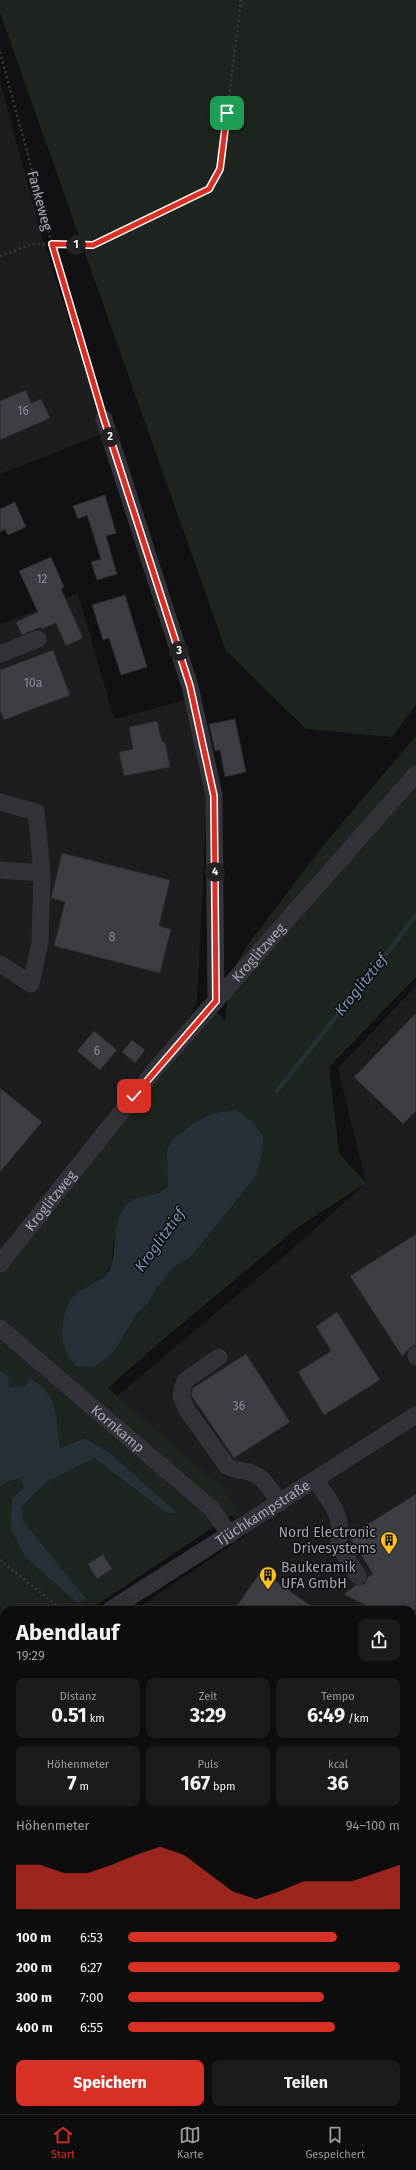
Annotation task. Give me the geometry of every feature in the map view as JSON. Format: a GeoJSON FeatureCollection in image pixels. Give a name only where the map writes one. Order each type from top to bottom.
{"type":"FeatureCollection","features":[{"type":"Feature","properties":{"kind":"street"},"geometry":{"type":"LineString","coordinates":[[104,419],[190,686],[214,796],[216,1001]]}},
{"type":"Feature","properties":{"kind":"street"},"geometry":{"type":"LineString","coordinates":[[0,654],[38,638]]}},
{"type":"Feature","properties":{"kind":"street","name":"Kroglitzweg"},"geometry":{"type":"LineString","coordinates":[[0,1264],[154,1071],[195,1027],[216,1001],[416,774]]}},
{"type":"Feature","properties":{"kind":"street"},"geometry":{"type":"LineString","coordinates":[[0,802],[36,812],[42,873],[40,942],[31,984],[0,964]]}},
{"type":"Feature","properties":{"kind":"street"},"geometry":{"type":"LineString","coordinates":[[0,870],[42,873]]}},
{"type":"Feature","properties":{"kind":"street","name":"Kornkamp"},"geometry":{"type":"LineString","coordinates":[[0,1328],[212,1509],[230,1535]]}},
{"type":"Feature","properties":{"kind":"street"},"geometry":{"type":"LineString","coordinates":[[219,1357],[186,1380],[181,1396],[187,1410],[227,1466],[236,1471],[251,1472],[261,1478],[280,1503]]}},
{"type":"Feature","properties":{"kind":"street","name":"Tjüchkampstraße"},"geometry":{"type":"LineString","coordinates":[[116,1606],[416,1415]]}},
{"type":"Feature","properties":{"kind":"street"},"geometry":{"type":"LineString","coordinates":[[316,1480],[340,1517],[341,1531],[338,1544],[358,1576]]}},
{"type":"Feature","properties":{"kind":"path"},"geometry":{"type":"LineString","coordinates":[[0,256],[32,244],[93,245],[209,189],[220,169],[241,0]]}},
{"type":"Feature","properties":{"kind":"path","name":"Fankeweg"},"geometry":{"type":"LineString","coordinates":[[0,52],[52,244],[104,419]]}},
{"type":"Feature","properties":{"kind":"path"},"geometry":{"type":"LineString","coordinates":[[0,1560],[57,1606]]}},
{"type":"Feature","properties":{"kind":"shaded area"},"geometry":{"type":"Polygon","coordinates":[[[0,0],[416,0],[416,705],[392,737],[306,729],[226,651],[0,13],[0,0]]]}},
{"type":"Feature","properties":{"kind":"shaded area"},"geometry":{"type":"Polygon","coordinates":[[[0,81],[40,230],[105,433],[0,474],[0,81]]]}},
{"type":"Feature","properties":{"kind":"shaded area"},"geometry":{"type":"Polygon","coordinates":[[[78,593],[114,719],[186,700],[207,797],[197,1001],[183,1030],[0,1264],[0,625],[78,593]]]}},
{"type":"Feature","properties":{"kind":"shaded area"},"geometry":{"type":"Polygon","coordinates":[[[416,736],[416,977],[329,1067],[339,1153],[366,1183],[298,1227],[167,1336],[108,1388],[222,1487],[239,1510],[95,1606],[0,1606],[0,1487],[4,1483],[20,1478],[24,1487],[12,1499],[10,1528],[25,1557],[28,1530],[23,1521],[22,1507],[44,1484],[94,1458],[165,1512],[110,1453],[85,1438],[59,1448],[57,1420],[26,1386],[9,1387],[0,1370],[0,1249],[163,1046],[205,999],[225,1021],[230,976],[248,944],[326,842],[416,736]],[[256,1176],[168,1186],[157,1194],[139,1198],[113,1245],[112,1263],[104,1275],[93,1285],[74,1295],[113,1353],[137,1314],[149,1302],[155,1289],[174,1267],[191,1257],[256,1176]]]}},
{"type":"Feature","properties":{"kind":"shaded area"},"geometry":{"type":"Polygon","coordinates":[[[416,986],[416,1606],[140,1606],[247,1535],[227,1510],[105,1406],[289,1252],[366,1183],[338,1068],[416,986]]]}},
{"type":"Feature","properties":{"kind":"water"},"geometry":{"type":"Polygon","coordinates":[[[236,1110],[253,1122],[263,1136],[262,1155],[256,1176],[191,1257],[174,1267],[156,1289],[149,1302],[137,1314],[113,1353],[94,1367],[76,1366],[69,1357],[64,1346],[62,1331],[64,1316],[74,1296],[100,1279],[109,1269],[112,1263],[117,1223],[124,1208],[132,1200],[152,1195],[162,1191],[168,1186],[167,1150],[173,1139],[194,1123],[211,1114],[236,1110]]]}},
{"type":"Feature","properties":{"kind":"water"},"geometry":{"type":"Polygon","coordinates":[[[0,1370],[8,1376],[9,1387],[26,1386],[29,1378],[39,1384],[46,1391],[54,1408],[60,1448],[85,1438],[110,1453],[177,1513],[165,1512],[94,1458],[44,1484],[22,1507],[23,1521],[85,1598],[79,1604],[25,1557],[10,1528],[12,1499],[24,1487],[20,1478],[5,1483],[0,1487],[0,1370]]]}},
{"type":"Feature","properties":{"kind":"building"},"geometry":{"type":"Polygon","coordinates":[[[26,390],[31,403],[41,399],[50,418],[0,440],[0,401],[26,390]]]}},
{"type":"Feature","properties":{"kind":"building"},"geometry":{"type":"Polygon","coordinates":[[[105,495],[116,533],[106,536],[117,574],[97,580],[91,562],[101,559],[87,515],[78,519],[73,506],[105,495]]]}},
{"type":"Feature","properties":{"kind":"building"},"geometry":{"type":"Polygon","coordinates":[[[15,502],[26,527],[8,535],[5,529],[0,532],[0,509],[15,502]]]}},
{"type":"Feature","properties":{"kind":"building"},"geometry":{"type":"Polygon","coordinates":[[[51,557],[64,587],[61,589],[83,638],[66,646],[56,623],[42,629],[41,627],[22,635],[16,622],[38,612],[19,571],[51,557]]]}},
{"type":"Feature","properties":{"kind":"building"},"geometry":{"type":"Polygon","coordinates":[[[125,595],[147,667],[121,675],[109,638],[103,640],[92,605],[125,595]]]}},
{"type":"Feature","properties":{"kind":"building"},"geometry":{"type":"Polygon","coordinates":[[[53,650],[70,695],[4,720],[0,710],[0,670],[53,650]]]}},
{"type":"Feature","properties":{"kind":"building"},"geometry":{"type":"Polygon","coordinates":[[[235,719],[246,772],[225,777],[220,750],[215,751],[209,724],[235,719]]]}},
{"type":"Feature","properties":{"kind":"building"},"geometry":{"type":"Polygon","coordinates":[[[157,721],[162,742],[165,742],[170,767],[124,776],[119,752],[133,749],[129,727],[157,721]]]}},
{"type":"Feature","properties":{"kind":"building"},"geometry":{"type":"Polygon","coordinates":[[[62,853],[170,880],[159,926],[171,929],[160,973],[54,946],[65,902],[51,898],[62,853]]]}},
{"type":"Feature","properties":{"kind":"building"},"geometry":{"type":"Polygon","coordinates":[[[416,1013],[416,1111],[403,1124],[354,1077],[416,1013]]]}},
{"type":"Feature","properties":{"kind":"building"},"geometry":{"type":"Polygon","coordinates":[[[94,1031],[117,1050],[100,1070],[77,1051],[94,1031]]]}},
{"type":"Feature","properties":{"kind":"building"},"geometry":{"type":"Polygon","coordinates":[[[132,1040],[145,1050],[135,1063],[122,1052],[132,1040]]]}},
{"type":"Feature","properties":{"kind":"building"},"geometry":{"type":"Polygon","coordinates":[[[0,1088],[42,1122],[0,1172],[0,1088]]]}},
{"type":"Feature","properties":{"kind":"building"},"geometry":{"type":"Polygon","coordinates":[[[416,1234],[416,1345],[411,1347],[402,1356],[350,1276],[416,1234]]]}},
{"type":"Feature","properties":{"kind":"building"},"geometry":{"type":"Polygon","coordinates":[[[337,1312],[380,1380],[324,1415],[298,1372],[331,1351],[316,1326],[337,1312]]]}},
{"type":"Feature","properties":{"kind":"building"},"geometry":{"type":"Polygon","coordinates":[[[246,1354],[290,1422],[234,1458],[191,1395],[193,1388],[246,1354]]]}},
{"type":"Feature","properties":{"kind":"building","name":"Nord Electronic Drivesystems"},"geometry":{"type":"Polygon","coordinates":[[[416,1494],[416,1606],[366,1606],[344,1594],[356,1585],[364,1584],[368,1577],[373,1574],[349,1536],[416,1494]]]}},
{"type":"Feature","properties":{"kind":"building"},"geometry":{"type":"Polygon","coordinates":[[[103,1554],[112,1569],[97,1579],[88,1564],[103,1554]]]}},
{"type":"Feature","properties":{"kind":"building","name":"Baukeramik UFA GmbH"},"geometry":{"type":"Polygon","coordinates":[[[261,1571],[311,1606],[237,1606],[261,1571]]]}},
{"type":"Feature","properties":{"kind":"waterway","name":"Kroglitztief"},"geometry":{"type":"LineString","coordinates":[[277,1091],[416,916]]}},
{"type":"Feature","properties":{"kind":"place","name":"Nord Electronic Drivesystems"},"geometry":{"type":"Point","coordinates":[389,1555]}},
{"type":"Feature","properties":{"kind":"place","name":"Baukeramik UFA GmbH"},"geometry":{"type":"Point","coordinates":[268,1590]}},
{"type":"Feature","properties":{"kind":"route"},"geometry":{"type":"LineString","coordinates":[[134,1096],[216,1001],[214,796],[190,686],[104,419],[52,244],[93,245],[209,189],[220,169],[227,113]]}}]}
